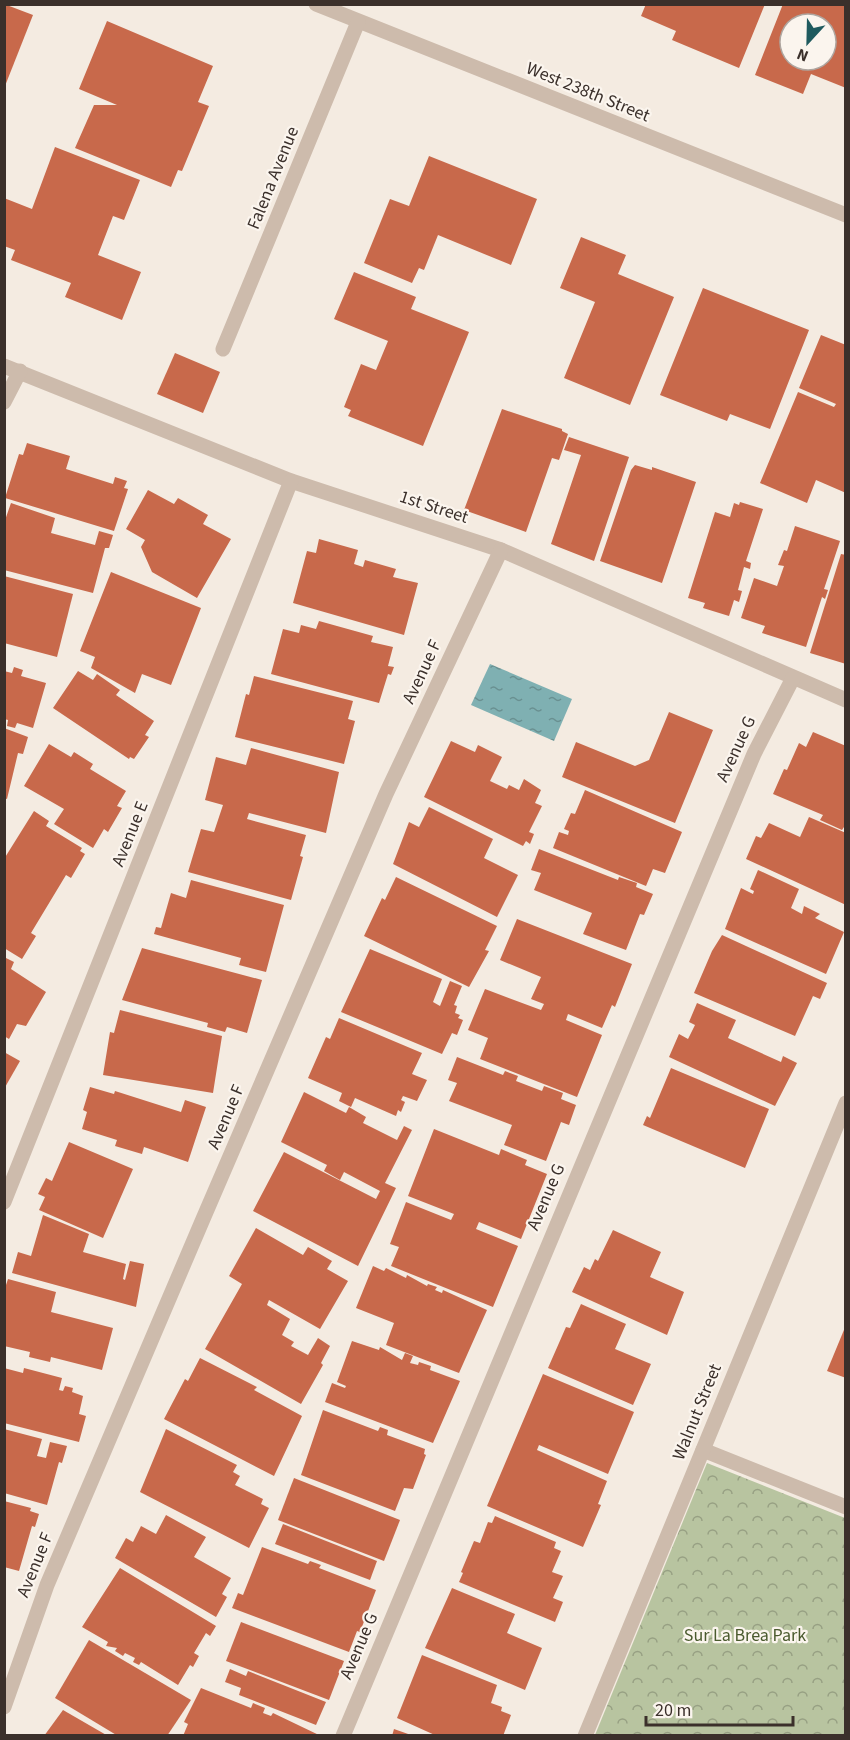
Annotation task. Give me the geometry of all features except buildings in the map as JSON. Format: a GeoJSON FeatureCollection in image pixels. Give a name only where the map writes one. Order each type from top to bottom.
{"type":"FeatureCollection","features":[{"type":"Feature","properties":{"kind":"street","name":"West 238th Street"},"geometry":{"type":"LineString","coordinates":[[316,4],[846,215]]}},
{"type":"Feature","properties":{"kind":"street","name":"Falena Avenue"},"geometry":{"type":"LineString","coordinates":[[223,349],[358,22]]}},
{"type":"Feature","properties":{"kind":"street","name":"1st Street"},"geometry":{"type":"LineString","coordinates":[[4,366],[291,481],[501,550],[846,700]]}},
{"type":"Feature","properties":{"kind":"street"},"geometry":{"type":"LineString","coordinates":[[4,402],[20,371]]}},
{"type":"Feature","properties":{"kind":"street","name":"Avenue E"},"geometry":{"type":"LineString","coordinates":[[4,1202],[291,481]]}},
{"type":"Feature","properties":{"kind":"street","name":"Avenue F"},"geometry":{"type":"LineString","coordinates":[[4,1707],[47,1585],[203,1219],[386,794],[501,550]]}},
{"type":"Feature","properties":{"kind":"street","name":"Avenue G"},"geometry":{"type":"LineString","coordinates":[[343,1736],[749,765],[793,678]]}},
{"type":"Feature","properties":{"kind":"street","name":"Walnut Street"},"geometry":{"type":"LineString","coordinates":[[585,1736],[846,1102]]}},
{"type":"Feature","properties":{"kind":"street"},"geometry":{"type":"LineString","coordinates":[[703,1450],[846,1507]]}},
{"type":"Feature","properties":{"kind":"green space","name":"Sur La Brea Park"},"geometry":{"type":"Polygon","coordinates":[[[707,1463],[845,1518],[845,1735],[595,1735],[707,1463]]]}},
{"type":"Feature","properties":{"kind":"water"},"geometry":{"type":"Polygon","coordinates":[[[490,664],[572,699],[554,741],[471,705],[490,664]]]}}]}
